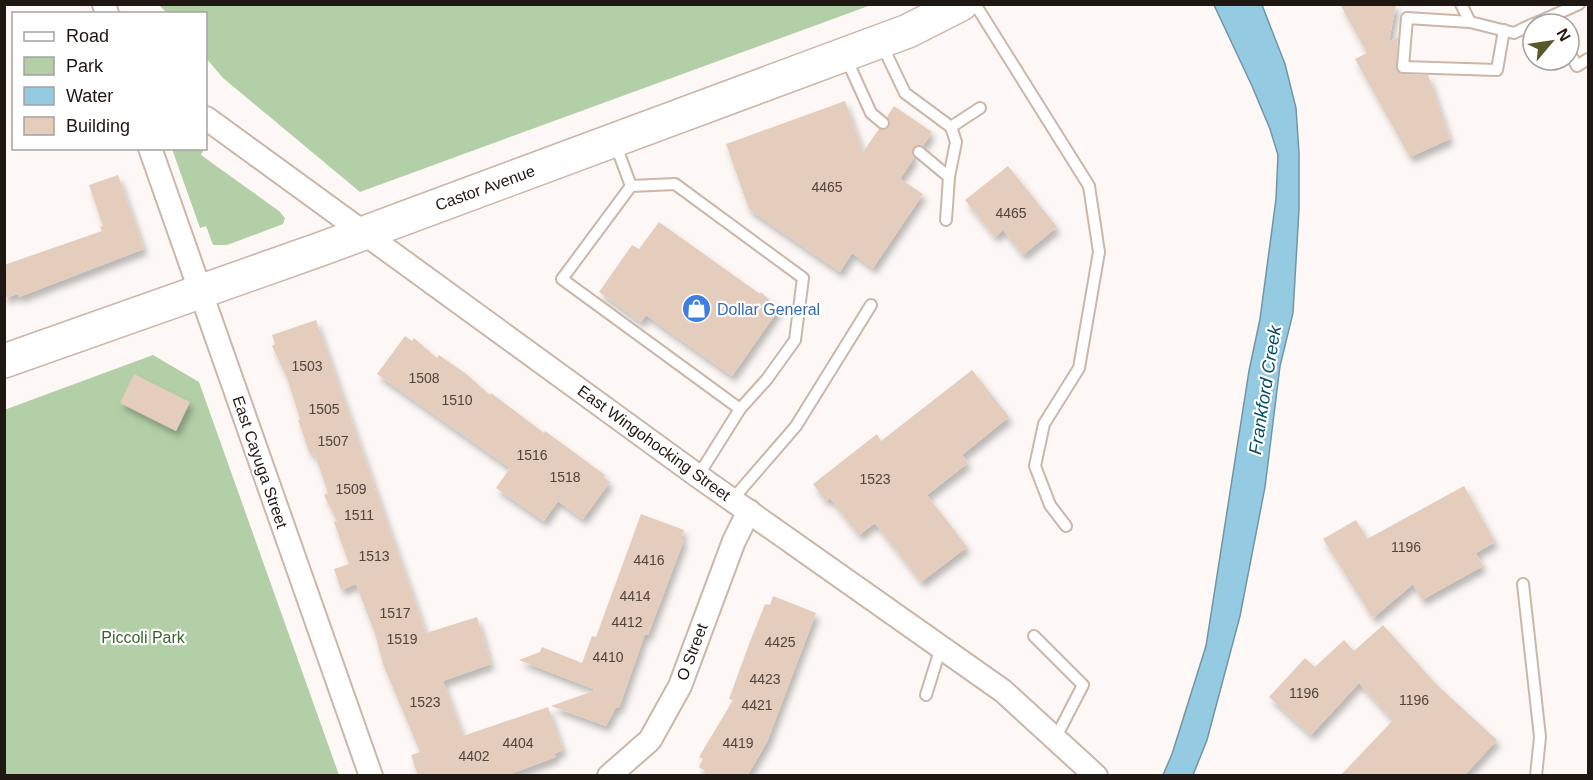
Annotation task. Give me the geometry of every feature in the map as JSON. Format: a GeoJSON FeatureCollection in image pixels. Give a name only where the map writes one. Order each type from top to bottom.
{"type":"FeatureCollection","features":[{"type":"Feature","properties":{"kind":"main road","name":"Castor Avenue"},"geometry":{"type":"LineString","coordinates":[[4,361],[364,233],[908,32],[961,4]]}},
{"type":"Feature","properties":{"kind":"street","name":"East Wingohocking Street"},"geometry":{"type":"LineString","coordinates":[[207,119],[698,476],[1003,691],[1096,776]]}},
{"type":"Feature","properties":{"kind":"street","name":"East Cayuga Street"},"geometry":{"type":"LineString","coordinates":[[151,150],[371,776]]}},
{"type":"Feature","properties":{"kind":"street","name":"O Street"},"geometry":{"type":"LineString","coordinates":[[609,776],[650,740],[680,686],[734,542],[740,506]]}},
{"type":"Feature","properties":{"kind":"lane"},"geometry":{"type":"LineString","coordinates":[[975,4],[1089,186],[1099,252],[1079,369],[1044,424],[1035,466],[1050,505],[1066,526]]}},
{"type":"Feature","properties":{"kind":"lane"},"geometry":{"type":"LineString","coordinates":[[1461,4],[1470,22]]}},
{"type":"Feature","properties":{"kind":"lane"},"geometry":{"type":"LineString","coordinates":[[1565,12],[1579,4]]}},
{"type":"Feature","properties":{"kind":"lane"},"geometry":{"type":"LineString","coordinates":[[1504,30],[1497,70],[1403,67],[1407,18],[1470,22],[1504,30],[1514,33],[1521,30]]}},
{"type":"Feature","properties":{"kind":"lane"},"geometry":{"type":"LineString","coordinates":[[881,42],[905,93],[951,128],[956,142],[949,177],[946,220]]}},
{"type":"Feature","properties":{"kind":"lane"},"geometry":{"type":"LineString","coordinates":[[845,55],[871,113],[883,123]]}},
{"type":"Feature","properties":{"kind":"lane"},"geometry":{"type":"LineString","coordinates":[[951,128],[980,108]]}},
{"type":"Feature","properties":{"kind":"lane"},"geometry":{"type":"LineString","coordinates":[[614,140],[631,186]]}},
{"type":"Feature","properties":{"kind":"lane"},"geometry":{"type":"LineString","coordinates":[[919,152],[949,177]]}},
{"type":"Feature","properties":{"kind":"lane"},"geometry":{"type":"LineString","coordinates":[[631,186],[675,184],[803,278],[795,340],[767,379],[740,409],[698,476]]}},
{"type":"Feature","properties":{"kind":"lane"},"geometry":{"type":"LineString","coordinates":[[631,186],[562,279],[740,409]]}},
{"type":"Feature","properties":{"kind":"lane"},"geometry":{"type":"LineString","coordinates":[[740,506],[796,426],[872,305]]}},
{"type":"Feature","properties":{"kind":"lane"},"geometry":{"type":"LineString","coordinates":[[1523,584],[1540,736],[1536,776]]}},
{"type":"Feature","properties":{"kind":"lane"},"geometry":{"type":"LineString","coordinates":[[1034,636],[1083,685],[1055,739]]}},
{"type":"Feature","properties":{"kind":"lane"},"geometry":{"type":"LineString","coordinates":[[926,695],[941,647]]}},
{"type":"Feature","properties":{"kind":"green space"},"geometry":{"type":"Polygon","coordinates":[[[159,5],[871,5],[360,192],[223,78],[207,59],[207,12],[166,12],[159,5]]]}},
{"type":"Feature","properties":{"kind":"green space"},"geometry":{"type":"Polygon","coordinates":[[[172,150],[203,151],[201,155],[279,211],[285,218],[283,224],[227,245],[213,245],[206,226],[200,228],[172,150]]]}},
{"type":"Feature","properties":{"kind":"green space","name":"Piccoli Park"},"geometry":{"type":"Polygon","coordinates":[[[153,355],[199,382],[339,775],[5,775],[4,410],[153,355]]]}},
{"type":"Feature","properties":{"kind":"water","name":"Frankford Creek"},"geometry":{"type":"Polygon","coordinates":[[[1214,5],[1262,5],[1285,64],[1296,108],[1299,153],[1299,209],[1293,313],[1280,366],[1265,487],[1240,616],[1207,740],[1193,775],[1163,775],[1172,754],[1206,646],[1249,371],[1260,319],[1276,199],[1278,155],[1270,129],[1214,5]]]}},
{"type":"Feature","properties":{"kind":"building"},"geometry":{"type":"Polygon","coordinates":[[[1340,4],[1396,4],[1389,42],[1398,37],[1396,70],[1402,74],[1428,75],[1450,139],[1410,157],[1355,59],[1367,53],[1340,4]]]}},
{"type":"Feature","properties":{"kind":"building"},"geometry":{"type":"Polygon","coordinates":[[[845,101],[863,152],[879,129],[885,130],[889,127],[890,121],[887,117],[894,106],[932,132],[923,146],[917,145],[913,148],[914,158],[900,179],[923,194],[873,268],[852,253],[840,272],[749,209],[726,144],[845,101]]]}},
{"type":"Feature","properties":{"kind":"building"},"geometry":{"type":"Polygon","coordinates":[[[1008,166],[1057,227],[1023,255],[1003,230],[995,237],[965,200],[1008,166]]]}},
{"type":"Feature","properties":{"kind":"building"},"geometry":{"type":"Polygon","coordinates":[[[118,175],[144,249],[19,297],[18,294],[4,298],[4,265],[102,231],[100,227],[103,226],[89,185],[118,175]]]}},
{"type":"Feature","properties":{"kind":"building"},"geometry":{"type":"Polygon","coordinates":[[[659,222],[760,294],[761,292],[779,309],[732,376],[646,315],[641,322],[599,292],[632,245],[639,249],[659,222]]]}},
{"type":"Feature","properties":{"kind":"building"},"geometry":{"type":"Polygon","coordinates":[[[316,320],[426,633],[477,617],[491,664],[443,681],[463,736],[548,707],[563,750],[554,754],[556,757],[505,776],[418,776],[411,755],[420,752],[383,664],[375,634],[356,584],[341,590],[334,569],[349,564],[334,522],[337,521],[324,495],[328,493],[322,475],[314,453],[310,454],[287,378],[272,346],[275,344],[272,335],[316,320]]]}},
{"type":"Feature","properties":{"kind":"building"},"geometry":{"type":"Polygon","coordinates":[[[405,336],[412,341],[414,338],[437,358],[439,355],[465,373],[490,395],[491,393],[605,475],[603,477],[610,482],[583,519],[558,501],[544,521],[496,488],[510,468],[377,374],[405,336]]]}},
{"type":"Feature","properties":{"kind":"building"},"geometry":{"type":"Polygon","coordinates":[[[972,370],[1009,417],[962,455],[968,463],[927,495],[967,547],[921,582],[875,523],[859,535],[830,498],[826,501],[813,484],[877,434],[881,441],[972,370]]]}},
{"type":"Feature","properties":{"kind":"building"},"geometry":{"type":"Polygon","coordinates":[[[134,374],[190,402],[176,431],[120,403],[134,374]]]}},
{"type":"Feature","properties":{"kind":"building"},"geometry":{"type":"Polygon","coordinates":[[[1464,486],[1495,542],[1476,553],[1483,566],[1422,600],[1413,584],[1373,618],[1323,539],[1356,520],[1367,539],[1464,486]]]}},
{"type":"Feature","properties":{"kind":"building"},"geometry":{"type":"Polygon","coordinates":[[[641,514],[684,530],[681,539],[684,540],[648,635],[645,634],[619,708],[616,707],[606,726],[551,706],[596,690],[519,660],[540,652],[542,647],[582,663],[592,636],[596,637],[641,514]]]}},
{"type":"Feature","properties":{"kind":"building"},"geometry":{"type":"Polygon","coordinates":[[[773,596],[816,613],[767,742],[747,776],[713,776],[699,767],[703,759],[699,757],[733,700],[729,699],[748,647],[765,604],[770,605],[773,596]]]}},
{"type":"Feature","properties":{"kind":"building"},"geometry":{"type":"Polygon","coordinates":[[[1383,625],[1437,685],[1497,740],[1464,776],[1340,776],[1393,720],[1359,683],[1311,735],[1269,697],[1305,658],[1315,667],[1344,640],[1354,651],[1383,625]]]}},
{"type":"Feature","properties":{"kind":"place","name":"Dollar General"},"geometry":{"type":"Point","coordinates":[696,309]}}]}
